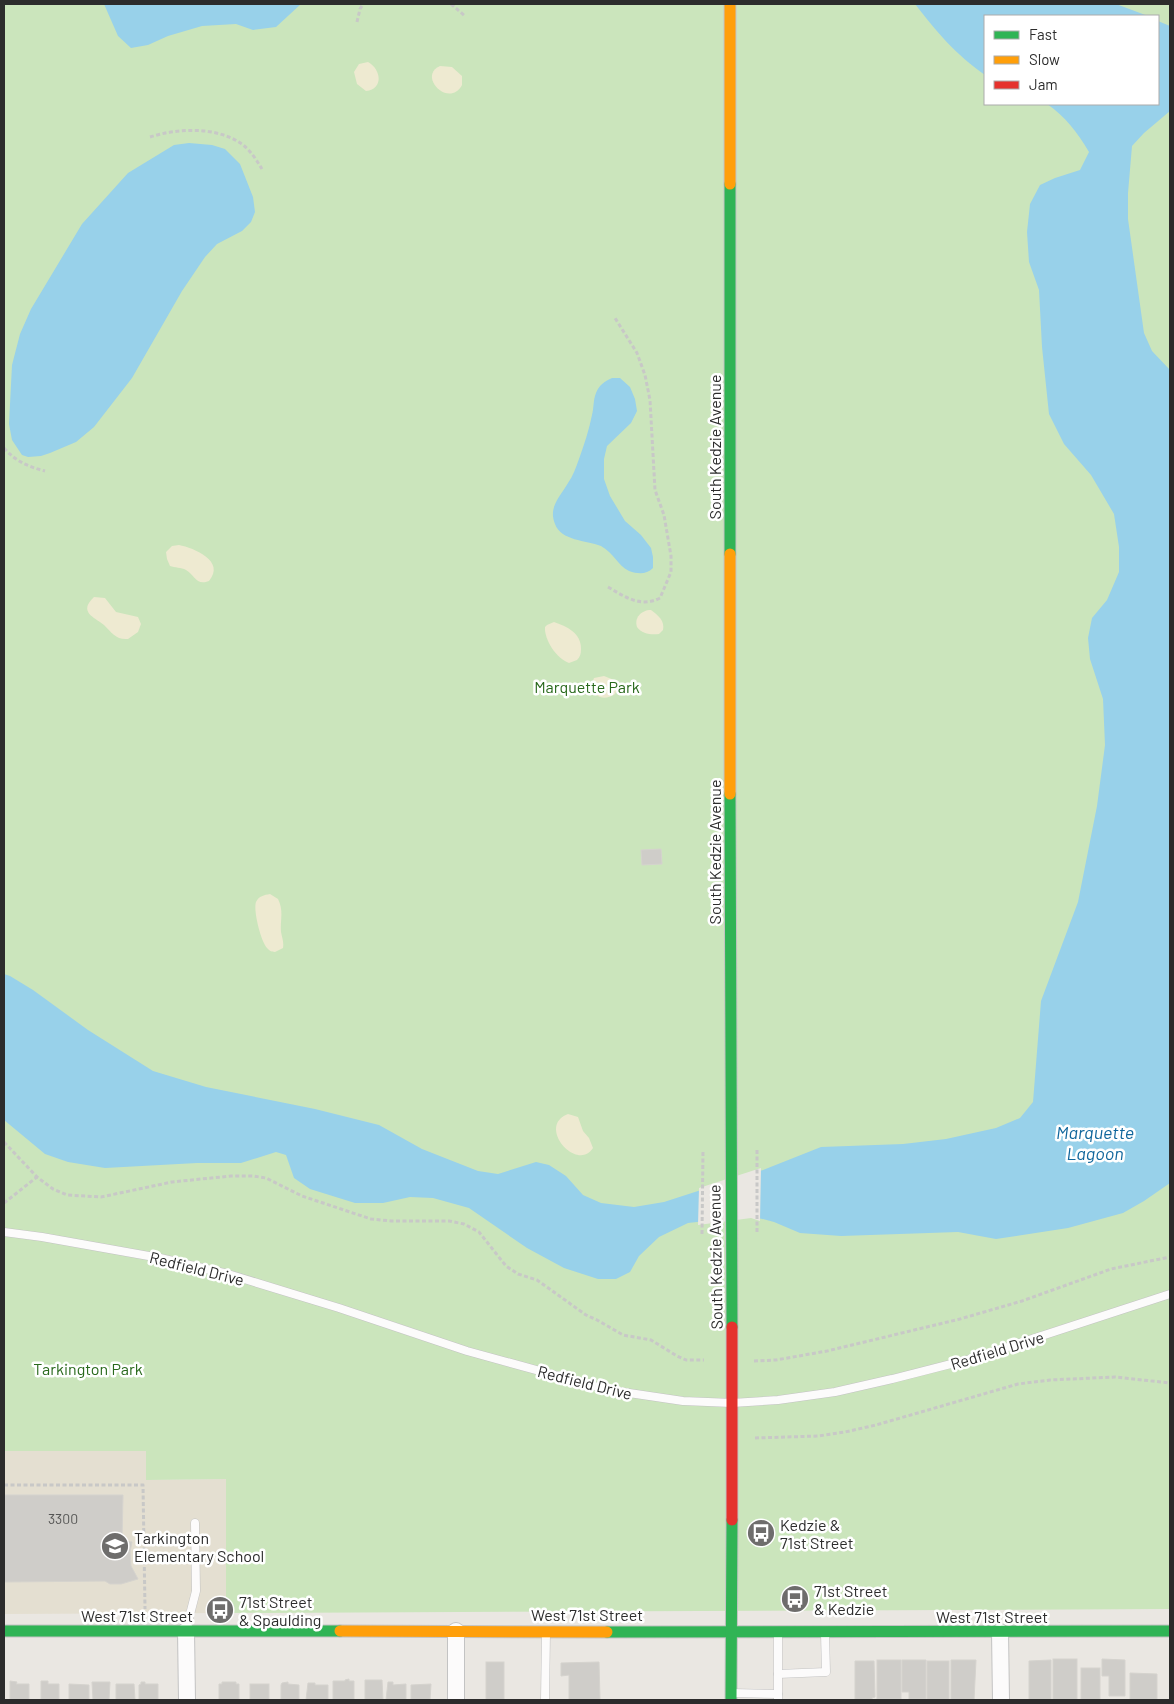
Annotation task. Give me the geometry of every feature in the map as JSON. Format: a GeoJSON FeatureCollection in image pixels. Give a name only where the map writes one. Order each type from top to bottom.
{"type":"FeatureCollection","features":[{"type":"Feature","properties":{"kind":"main road","name":"South Kedzie Avenue"},"geometry":{"type":"LineString","coordinates":[[730,4],[731,1697]]}},
{"type":"Feature","properties":{"kind":"main road","name":"West 71st Street"},"geometry":{"type":"LineString","coordinates":[[4,1631],[1170,1631]]}},
{"type":"Feature","properties":{"kind":"street"},"geometry":{"type":"LineString","coordinates":[[186,1631],[187,1700]]}},
{"type":"Feature","properties":{"kind":"street"},"geometry":{"type":"LineString","coordinates":[[456,1631],[456,1700]]}},
{"type":"Feature","properties":{"kind":"street"},"geometry":{"type":"LineString","coordinates":[[1000,1632],[1001,1700]]}},
{"type":"Feature","properties":{"kind":"lane","name":"Redfield Drive"},"geometry":{"type":"LineString","coordinates":[[4,1232],[160,1258],[228,1274],[339,1308],[467,1352],[609,1390],[676,1401],[732,1403],[778,1400],[835,1392],[974,1358],[1170,1294]]}},
{"type":"Feature","properties":{"kind":"lane"},"geometry":{"type":"LineString","coordinates":[[186,1631],[196,1591],[195,1523]]}},
{"type":"Feature","properties":{"kind":"lane"},"geometry":{"type":"LineString","coordinates":[[545,1700],[546,1631]]}},
{"type":"Feature","properties":{"kind":"lane"},"geometry":{"type":"LineString","coordinates":[[731,1697],[778,1697],[778,1632]]}},
{"type":"Feature","properties":{"kind":"lane"},"geometry":{"type":"LineString","coordinates":[[778,1674],[826,1672],[825,1632]]}},
{"type":"Feature","properties":{"kind":"path"},"geometry":{"type":"LineString","coordinates":[[357,22],[363,4]]}},
{"type":"Feature","properties":{"kind":"path"},"geometry":{"type":"LineString","coordinates":[[451,4],[465,16]]}},
{"type":"Feature","properties":{"kind":"path"},"geometry":{"type":"LineString","coordinates":[[150,137],[185,129],[209,132],[230,138],[243,145],[262,169]]}},
{"type":"Feature","properties":{"kind":"path"},"geometry":{"type":"LineString","coordinates":[[608,587],[628,598],[639,602],[651,603],[660,598],[671,572],[671,556],[664,515],[655,490],[650,400],[645,375],[637,353],[615,318]]}},
{"type":"Feature","properties":{"kind":"path"},"geometry":{"type":"LineString","coordinates":[[4,448],[29,467],[45,471]]}},
{"type":"Feature","properties":{"kind":"path"},"geometry":{"type":"LineString","coordinates":[[4,1142],[37,1177],[53,1189],[67,1195],[101,1196],[172,1182],[231,1176],[253,1176],[266,1178],[302,1196],[371,1219],[449,1221],[464,1224],[479,1232],[506,1266],[518,1274],[537,1280],[586,1315],[623,1335],[651,1340],[686,1360],[704,1360]]}},
{"type":"Feature","properties":{"kind":"path"},"geometry":{"type":"LineString","coordinates":[[702,1234],[703,1150]]}},
{"type":"Feature","properties":{"kind":"path"},"geometry":{"type":"LineString","coordinates":[[757,1150],[757,1234]]}},
{"type":"Feature","properties":{"kind":"path"},"geometry":{"type":"LineString","coordinates":[[4,1203],[37,1177]]}},
{"type":"Feature","properties":{"kind":"path"},"geometry":{"type":"LineString","coordinates":[[754,1361],[776,1360],[826,1352],[960,1319],[1022,1301],[1111,1269],[1170,1257]]}},
{"type":"Feature","properties":{"kind":"path"},"geometry":{"type":"LineString","coordinates":[[755,1438],[818,1436],[845,1432],[876,1425],[1018,1384],[1050,1380],[1115,1377],[1170,1383]]}},
{"type":"Feature","properties":{"kind":"path"},"geometry":{"type":"LineString","coordinates":[[4,1485],[143,1485],[145,1609]]}},
{"type":"Feature","properties":{"kind":"shaded area","name":"Tarkington Elementary School"},"geometry":{"type":"Polygon","coordinates":[[[4,1451],[146,1451],[146,1480],[226,1479],[226,1613],[4,1614],[4,1451]]]}},
{"type":"Feature","properties":{"kind":"green space","name":"Marquette Park"},"geometry":{"type":"Polygon","coordinates":[[[4,4],[1170,4],[1170,1609],[226,1613],[226,1479],[146,1480],[146,1451],[4,1451],[4,4]]]}},
{"type":"Feature","properties":{"kind":"sand"},"geometry":{"type":"Polygon","coordinates":[[[368,62],[376,69],[379,78],[376,87],[366,91],[357,84],[354,72],[359,64],[368,62]]]}},
{"type":"Feature","properties":{"kind":"sand"},"geometry":{"type":"Polygon","coordinates":[[[440,66],[452,67],[462,76],[462,85],[450,94],[443,92],[433,83],[434,71],[440,66]]]}},
{"type":"Feature","properties":{"kind":"sand"},"geometry":{"type":"Polygon","coordinates":[[[179,545],[200,552],[211,562],[214,567],[209,581],[198,581],[186,570],[170,566],[166,552],[172,546],[179,545]]]}},
{"type":"Feature","properties":{"kind":"sand"},"geometry":{"type":"Polygon","coordinates":[[[94,597],[105,598],[116,612],[138,617],[141,624],[138,632],[128,639],[114,635],[89,614],[87,607],[94,597]]]}},
{"type":"Feature","properties":{"kind":"sand"},"geometry":{"type":"Polygon","coordinates":[[[651,610],[663,624],[663,630],[659,634],[647,634],[641,631],[636,624],[639,615],[644,611],[651,610]]]}},
{"type":"Feature","properties":{"kind":"sand"},"geometry":{"type":"Polygon","coordinates":[[[554,622],[573,631],[579,639],[581,651],[580,657],[577,660],[569,663],[564,661],[552,648],[545,632],[545,627],[554,622]]]}},
{"type":"Feature","properties":{"kind":"sand"},"geometry":{"type":"Polygon","coordinates":[[[604,676],[614,680],[618,687],[615,694],[604,698],[597,696],[591,686],[594,678],[604,676]]]}},
{"type":"Feature","properties":{"kind":"sand"},"geometry":{"type":"Polygon","coordinates":[[[270,894],[278,899],[281,912],[283,948],[275,952],[270,951],[265,946],[258,926],[255,906],[257,900],[262,896],[270,894]]]}},
{"type":"Feature","properties":{"kind":"sand"},"geometry":{"type":"Polygon","coordinates":[[[568,1114],[578,1117],[583,1131],[589,1138],[593,1148],[586,1154],[578,1155],[570,1151],[558,1137],[556,1128],[559,1120],[568,1114]]]}},
{"type":"Feature","properties":{"kind":"water"},"geometry":{"type":"Polygon","coordinates":[[[104,4],[301,4],[276,27],[253,30],[236,24],[202,26],[168,36],[148,45],[131,48],[118,36],[104,4]]]}},
{"type":"Feature","properties":{"kind":"water"},"geometry":{"type":"Polygon","coordinates":[[[915,4],[1116,4],[1145,15],[984,15],[984,74],[964,59],[915,4]]]}},
{"type":"Feature","properties":{"kind":"water","name":"Marquette Lagoon"},"geometry":{"type":"Polygon","coordinates":[[[1159,21],[1170,26],[1170,111],[1132,146],[1128,219],[1144,333],[1152,351],[1170,370],[1170,1183],[1123,1213],[1068,1228],[996,1239],[958,1232],[841,1236],[800,1233],[774,1222],[751,1216],[688,1223],[659,1237],[639,1256],[630,1272],[616,1279],[598,1279],[564,1268],[527,1248],[469,1208],[433,1198],[410,1197],[383,1203],[355,1203],[310,1189],[294,1178],[286,1155],[276,1152],[241,1163],[197,1163],[105,1168],[68,1162],[45,1154],[4,1120],[4,974],[33,990],[88,1030],[153,1071],[206,1087],[315,1109],[379,1125],[422,1149],[478,1171],[498,1174],[536,1162],[549,1165],[566,1176],[583,1195],[601,1203],[634,1207],[664,1202],[763,1170],[821,1147],[903,1144],[946,1139],[996,1128],[1020,1118],[1033,1102],[1041,1001],[1078,902],[1097,806],[1105,745],[1103,699],[1090,659],[1088,638],[1092,618],[1107,600],[1119,572],[1119,547],[1114,514],[1091,475],[1064,444],[1049,414],[1042,347],[1039,290],[1029,262],[1027,232],[1030,204],[1040,185],[1080,170],[1089,152],[1071,125],[1048,105],[1159,105],[1159,21]]]}},
{"type":"Feature","properties":{"kind":"water"},"geometry":{"type":"Polygon","coordinates":[[[189,143],[212,145],[225,149],[240,164],[253,197],[255,212],[251,222],[242,231],[217,244],[205,257],[182,291],[132,378],[94,427],[76,442],[50,453],[28,457],[22,455],[12,440],[9,424],[12,365],[20,334],[31,309],[82,224],[128,173],[174,145],[189,143]]]}},
{"type":"Feature","properties":{"kind":"water"},"geometry":{"type":"Polygon","coordinates":[[[612,378],[620,378],[630,387],[637,411],[631,423],[607,446],[604,459],[604,479],[610,496],[625,521],[641,535],[651,548],[653,568],[645,573],[636,573],[625,569],[601,546],[568,537],[558,530],[553,518],[556,502],[576,468],[583,448],[591,421],[596,393],[602,384],[612,378]]]}},
{"type":"Feature","properties":{"kind":"pier"},"geometry":{"type":"Polygon","coordinates":[[[761,1168],[760,1221],[751,1218],[698,1225],[699,1188],[761,1168]]]}},
{"type":"Feature","properties":{"kind":"building"},"geometry":{"type":"Polygon","coordinates":[[[661,849],[662,864],[642,865],[641,850],[661,849]]]}},
{"type":"Feature","properties":{"kind":"building","name":"Tarkington Elementary School"},"geometry":{"type":"Polygon","coordinates":[[[4,1495],[123,1495],[122,1541],[132,1542],[130,1552],[131,1566],[138,1579],[121,1584],[110,1584],[105,1581],[4,1582],[4,1495]]]}},
{"type":"Feature","properties":{"kind":"building"},"geometry":{"type":"Polygon","coordinates":[[[1053,1659],[1077,1659],[1077,1700],[1053,1700],[1053,1659]]]}},
{"type":"Feature","properties":{"kind":"building"},"geometry":{"type":"Polygon","coordinates":[[[1102,1659],[1125,1660],[1125,1696],[1109,1696],[1109,1676],[1102,1676],[1102,1659]]]}},
{"type":"Feature","properties":{"kind":"building"},"geometry":{"type":"Polygon","coordinates":[[[877,1660],[901,1660],[901,1699],[877,1699],[877,1660]]]}},
{"type":"Feature","properties":{"kind":"building"},"geometry":{"type":"Polygon","coordinates":[[[902,1660],[926,1660],[926,1699],[909,1699],[909,1692],[902,1692],[902,1660]]]}},
{"type":"Feature","properties":{"kind":"building"},"geometry":{"type":"Polygon","coordinates":[[[951,1660],[976,1660],[974,1700],[951,1700],[951,1660]]]}},
{"type":"Feature","properties":{"kind":"building"},"geometry":{"type":"Polygon","coordinates":[[[1051,1660],[1051,1700],[1029,1700],[1029,1661],[1051,1660]]]}},
{"type":"Feature","properties":{"kind":"building"},"geometry":{"type":"Polygon","coordinates":[[[855,1661],[874,1661],[875,1697],[872,1700],[855,1700],[855,1661]]]}},
{"type":"Feature","properties":{"kind":"building"},"geometry":{"type":"Polygon","coordinates":[[[927,1661],[949,1661],[949,1700],[927,1700],[927,1661]]]}},
{"type":"Feature","properties":{"kind":"building"},"geometry":{"type":"Polygon","coordinates":[[[486,1662],[504,1662],[504,1700],[486,1700],[486,1662]]]}},
{"type":"Feature","properties":{"kind":"building"},"geometry":{"type":"Polygon","coordinates":[[[599,1662],[600,1700],[569,1700],[569,1675],[561,1676],[561,1663],[599,1662]]]}},
{"type":"Feature","properties":{"kind":"building"},"geometry":{"type":"Polygon","coordinates":[[[1081,1668],[1100,1668],[1100,1700],[1081,1700],[1081,1668]]]}},
{"type":"Feature","properties":{"kind":"building"},"geometry":{"type":"Polygon","coordinates":[[[1130,1673],[1157,1674],[1157,1700],[1130,1700],[1130,1673]]]}},
{"type":"Feature","properties":{"kind":"building"},"geometry":{"type":"Polygon","coordinates":[[[349,1679],[349,1681],[354,1681],[354,1700],[333,1700],[333,1681],[349,1679]]]}},
{"type":"Feature","properties":{"kind":"building"},"geometry":{"type":"Polygon","coordinates":[[[365,1680],[382,1680],[383,1700],[365,1700],[365,1680]]]}},
{"type":"Feature","properties":{"kind":"building"},"geometry":{"type":"Polygon","coordinates":[[[10,1681],[17,1682],[16,1684],[29,1684],[29,1700],[10,1700],[10,1681]]]}},
{"type":"Feature","properties":{"kind":"building"},"geometry":{"type":"Polygon","coordinates":[[[41,1681],[48,1681],[48,1684],[59,1684],[59,1700],[41,1700],[41,1681]]]}},
{"type":"Feature","properties":{"kind":"building"},"geometry":{"type":"Polygon","coordinates":[[[92,1682],[110,1682],[109,1700],[93,1700],[92,1682]]]}},
{"type":"Feature","properties":{"kind":"building"},"geometry":{"type":"Polygon","coordinates":[[[141,1682],[145,1682],[145,1684],[158,1684],[158,1700],[139,1700],[139,1685],[141,1682]]]}},
{"type":"Feature","properties":{"kind":"building"},"geometry":{"type":"Polygon","coordinates":[[[222,1682],[236,1682],[236,1684],[239,1684],[239,1700],[219,1700],[219,1684],[222,1684],[222,1682]]]}},
{"type":"Feature","properties":{"kind":"building"},"geometry":{"type":"Polygon","coordinates":[[[288,1682],[288,1684],[299,1685],[299,1700],[281,1700],[281,1685],[288,1682]]]}},
{"type":"Feature","properties":{"kind":"building"},"geometry":{"type":"Polygon","coordinates":[[[388,1682],[393,1682],[393,1685],[406,1684],[406,1700],[386,1700],[388,1682]]]}},
{"type":"Feature","properties":{"kind":"building"},"geometry":{"type":"Polygon","coordinates":[[[308,1683],[328,1685],[328,1700],[306,1700],[308,1683]]]}},
{"type":"Feature","properties":{"kind":"building"},"geometry":{"type":"Polygon","coordinates":[[[69,1684],[89,1685],[89,1700],[69,1700],[69,1684]]]}},
{"type":"Feature","properties":{"kind":"building"},"geometry":{"type":"Polygon","coordinates":[[[116,1684],[134,1684],[135,1700],[116,1700],[116,1684]]]}},
{"type":"Feature","properties":{"kind":"building"},"geometry":{"type":"Polygon","coordinates":[[[250,1684],[269,1684],[269,1700],[250,1700],[250,1684]]]}},
{"type":"Feature","properties":{"kind":"building"},"geometry":{"type":"Polygon","coordinates":[[[431,1684],[430,1700],[411,1700],[411,1685],[431,1684]]]}},
{"type":"Feature","properties":{"kind":"traffic: fast"},"geometry":{"type":"LineString","coordinates":[[730,184],[730,554]]}},
{"type":"Feature","properties":{"kind":"traffic: fast"},"geometry":{"type":"LineString","coordinates":[[730,794],[732,1327]]}},
{"type":"Feature","properties":{"kind":"traffic: fast"},"geometry":{"type":"LineString","coordinates":[[731,1700],[732,1520]]}},
{"type":"Feature","properties":{"kind":"traffic: fast"},"geometry":{"type":"LineString","coordinates":[[4,1631],[340,1631]]}},
{"type":"Feature","properties":{"kind":"traffic: fast"},"geometry":{"type":"LineString","coordinates":[[607,1632],[1170,1631]]}},
{"type":"Feature","properties":{"kind":"traffic: slow"},"geometry":{"type":"LineString","coordinates":[[730,4],[730,184]]}},
{"type":"Feature","properties":{"kind":"traffic: slow"},"geometry":{"type":"LineString","coordinates":[[730,554],[730,794]]}},
{"type":"Feature","properties":{"kind":"traffic: slow"},"geometry":{"type":"LineString","coordinates":[[340,1631],[607,1632]]}},
{"type":"Feature","properties":{"kind":"traffic: jam"},"geometry":{"type":"LineString","coordinates":[[732,1327],[732,1520]]}},
{"type":"Feature","properties":{"kind":"place","name":"Kedzie & 71st Street"},"geometry":{"type":"Point","coordinates":[761,1533]}},
{"type":"Feature","properties":{"kind":"place","name":"Tarkington Elementary School"},"geometry":{"type":"Point","coordinates":[115,1546]}},
{"type":"Feature","properties":{"kind":"place","name":"71st Street & Kedzie"},"geometry":{"type":"Point","coordinates":[795,1599]}},
{"type":"Feature","properties":{"kind":"place","name":"71st Street & Spaulding"},"geometry":{"type":"Point","coordinates":[220,1610]}},
{"type":"Feature","properties":{"kind":"park label","name":"Tarkington Park"},"geometry":{"type":"Point","coordinates":[88,1368]}}]}
